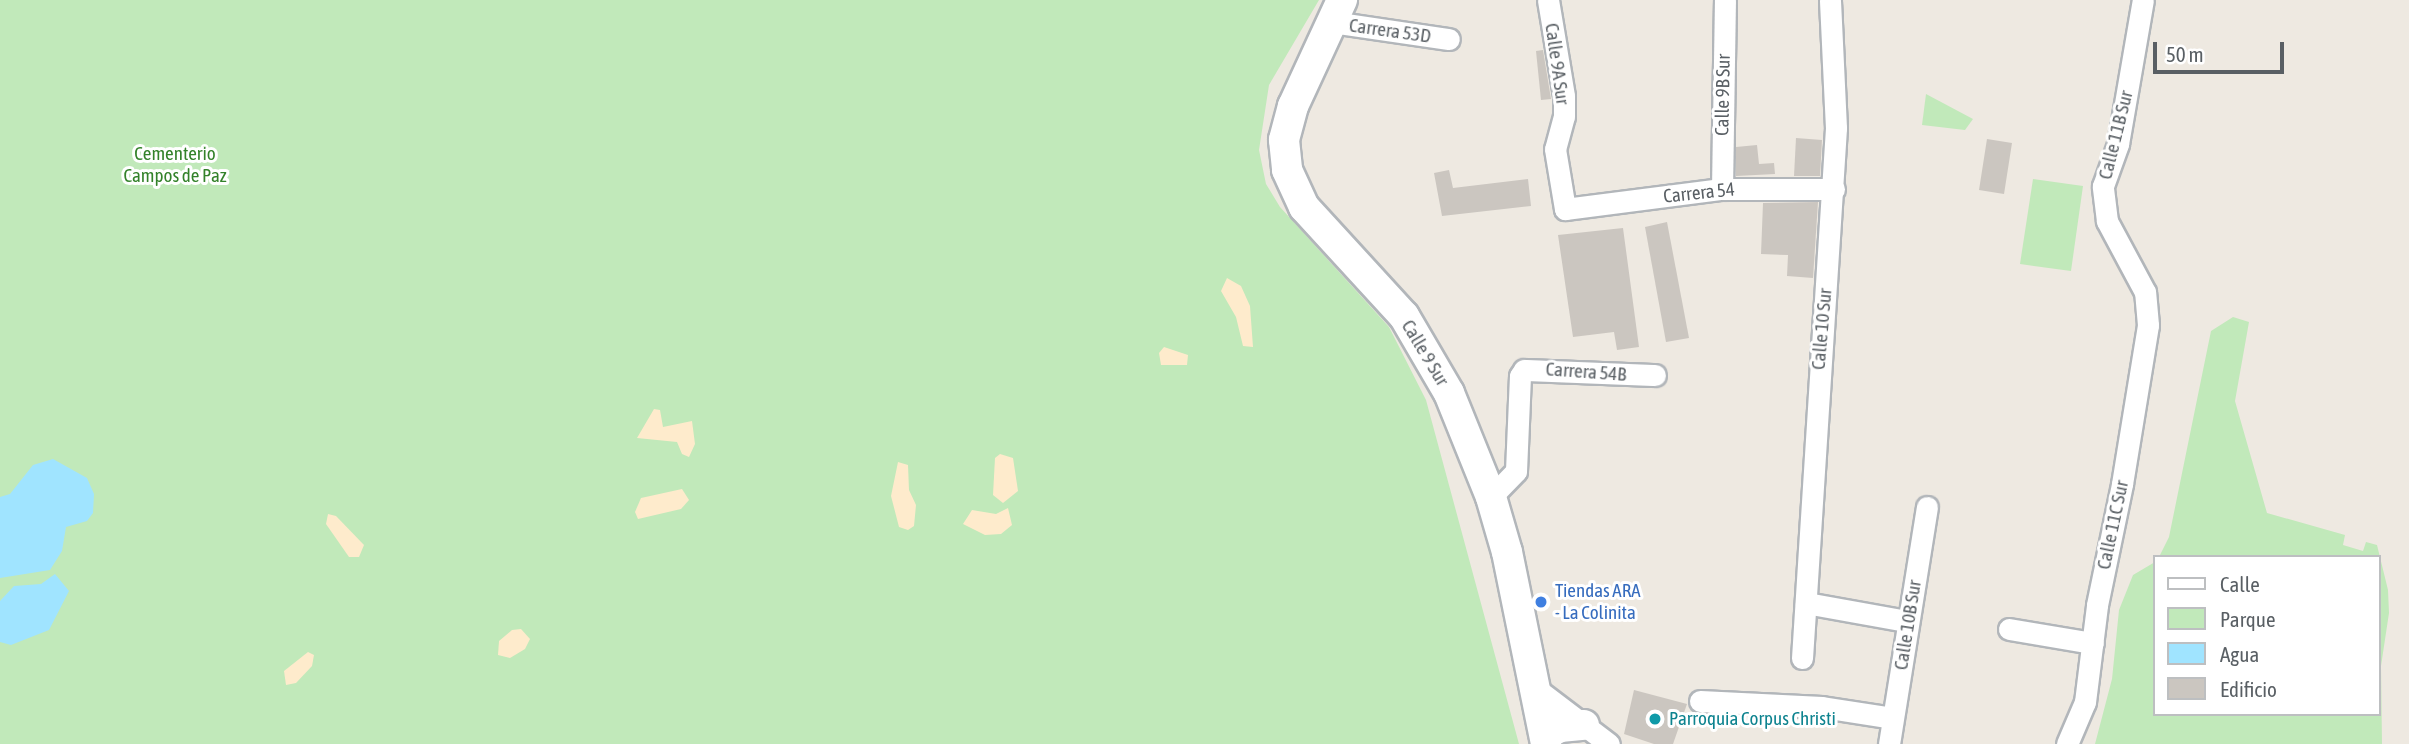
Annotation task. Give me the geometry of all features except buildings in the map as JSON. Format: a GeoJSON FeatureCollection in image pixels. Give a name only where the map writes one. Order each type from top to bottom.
{"type":"FeatureCollection","features":[{"type":"Feature","properties":{"kind":"main road","name":"Calle 9 Sur"},"geometry":{"type":"LineString","coordinates":[[1337,11],[1293,106],[1284,140],[1287,170],[1304,207],[1408,323],[1449,393],[1491,497],[1538,690],[1546,740]]}},
{"type":"Feature","properties":{"kind":"main road"},"geometry":{"type":"LineString","coordinates":[[1546,740],[1560,727],[1584,725]]}},
{"type":"Feature","properties":{"kind":"street","name":"Calle 9A Sur"},"geometry":{"type":"LineString","coordinates":[[1548,0],[1564,96],[1564,116],[1555,149],[1565,209]]}},
{"type":"Feature","properties":{"kind":"street","name":"Calle 9B Sur"},"geometry":{"type":"LineString","coordinates":[[1722,189],[1725,0]]}},
{"type":"Feature","properties":{"kind":"street","name":"Calle 10 Sur"},"geometry":{"type":"LineString","coordinates":[[1802,659],[1836,128],[1830,0]]}},
{"type":"Feature","properties":{"kind":"street","name":"Calle 11B Sur"},"geometry":{"type":"LineString","coordinates":[[2143,0],[2118,144],[2103,186],[2107,221],[2148,303]]}},
{"type":"Feature","properties":{"kind":"street","name":"Carrera 53D"},"geometry":{"type":"LineString","coordinates":[[1337,11],[1449,39]]}},
{"type":"Feature","properties":{"kind":"street","name":"Carrera 54"},"geometry":{"type":"LineString","coordinates":[[1565,209],[1722,189],[1833,189]]}},
{"type":"Feature","properties":{"kind":"street","name":"Calle 11C Sur"},"geometry":{"type":"LineString","coordinates":[[2067,744],[2085,702],[2093,643],[2135,414],[2148,303]]}},
{"type":"Feature","properties":{"kind":"street","name":"Carrera 54B"},"geometry":{"type":"LineString","coordinates":[[1491,497],[1517,471],[1520,376],[1529,369],[1603,376],[1656,375]]}},
{"type":"Feature","properties":{"kind":"street","name":"Calle 10B Sur"},"geometry":{"type":"LineString","coordinates":[[1889,744],[1906,621],[1927,507]]}},
{"type":"Feature","properties":{"kind":"street"},"geometry":{"type":"LineString","coordinates":[[1806,603],[1906,621]]}},
{"type":"Feature","properties":{"kind":"street"},"geometry":{"type":"LineString","coordinates":[[2008,629],[2093,643]]}},
{"type":"Feature","properties":{"kind":"street"},"geometry":{"type":"LineString","coordinates":[[1538,690],[1609,744]]}},
{"type":"Feature","properties":{"kind":"street"},"geometry":{"type":"LineString","coordinates":[[1700,701],[1822,708],[1892,718]]}},
{"type":"Feature","properties":{"kind":"green space","name":"Cementerio Campos de Paz"},"geometry":{"type":"Polygon","coordinates":[[[0,0],[1319,0],[1269,85],[1259,150],[1266,184],[1280,207],[1389,327],[1426,400],[1519,744],[0,744],[0,0]]]}},
{"type":"Feature","properties":{"kind":"green space"},"geometry":{"type":"Polygon","coordinates":[[[1926,94],[1973,119],[1965,130],[1922,125],[1926,94]]]}},
{"type":"Feature","properties":{"kind":"green space"},"geometry":{"type":"Polygon","coordinates":[[[2033,179],[2083,186],[2071,271],[2020,264],[2033,179]]]}},
{"type":"Feature","properties":{"kind":"green space"},"geometry":{"type":"Polygon","coordinates":[[[2233,317],[2249,322],[2235,401],[2267,513],[2345,535],[2343,545],[2363,551],[2366,542],[2377,545],[2379,555],[2160,555],[2169,537],[2211,331],[2233,317]]]}},
{"type":"Feature","properties":{"kind":"green space"},"geometry":{"type":"Polygon","coordinates":[[[2381,561],[2388,590],[2389,613],[2381,666],[2381,561]]]}},
{"type":"Feature","properties":{"kind":"green space"},"geometry":{"type":"Polygon","coordinates":[[[2154,563],[2154,716],[2381,716],[2381,666],[2382,744],[2095,744],[2112,679],[2119,610],[2133,575],[2154,563]]]}},
{"type":"Feature","properties":{"kind":"sand"},"geometry":{"type":"Polygon","coordinates":[[[1227,278],[1241,286],[1250,306],[1253,347],[1243,346],[1236,317],[1221,291],[1227,278]]]}},
{"type":"Feature","properties":{"kind":"sand"},"geometry":{"type":"Polygon","coordinates":[[[1164,347],[1188,355],[1187,365],[1161,365],[1159,353],[1164,347]]]}},
{"type":"Feature","properties":{"kind":"sand"},"geometry":{"type":"Polygon","coordinates":[[[654,409],[660,410],[663,427],[692,421],[695,444],[689,457],[682,454],[677,442],[637,438],[654,409]]]}},
{"type":"Feature","properties":{"kind":"sand"},"geometry":{"type":"Polygon","coordinates":[[[1000,454],[1013,458],[1018,491],[1003,503],[993,495],[995,458],[1000,454]]]}},
{"type":"Feature","properties":{"kind":"sand"},"geometry":{"type":"Polygon","coordinates":[[[898,462],[908,465],[909,490],[916,505],[914,526],[908,530],[899,527],[891,496],[898,462]]]}},
{"type":"Feature","properties":{"kind":"sand"},"geometry":{"type":"Polygon","coordinates":[[[682,489],[689,500],[681,509],[638,519],[635,512],[641,498],[682,489]]]}},
{"type":"Feature","properties":{"kind":"sand"},"geometry":{"type":"Polygon","coordinates":[[[1008,508],[1012,525],[1001,534],[985,535],[963,524],[972,510],[996,514],[1008,508]]]}},
{"type":"Feature","properties":{"kind":"sand"},"geometry":{"type":"Polygon","coordinates":[[[328,514],[336,516],[364,545],[359,557],[349,557],[326,524],[328,514]]]}},
{"type":"Feature","properties":{"kind":"sand"},"geometry":{"type":"Polygon","coordinates":[[[521,629],[530,639],[525,649],[510,658],[498,655],[499,641],[512,630],[521,629]]]}},
{"type":"Feature","properties":{"kind":"sand"},"geometry":{"type":"Polygon","coordinates":[[[308,652],[314,655],[312,666],[296,683],[286,685],[284,671],[308,652]]]}},
{"type":"Feature","properties":{"kind":"water"},"geometry":{"type":"Polygon","coordinates":[[[53,459],[87,478],[94,494],[93,513],[87,521],[66,527],[62,551],[50,570],[0,578],[0,497],[10,494],[33,465],[53,459]]]}},
{"type":"Feature","properties":{"kind":"water"},"geometry":{"type":"Polygon","coordinates":[[[55,574],[69,591],[49,630],[11,645],[0,642],[0,601],[14,586],[41,584],[55,574]]]}},
{"type":"Feature","properties":{"kind":"place","name":"Tiendas ARA - La Colinita"},"geometry":{"type":"Point","coordinates":[1541,602]}},
{"type":"Feature","properties":{"kind":"place","name":"Parroquia Corpus Christi"},"geometry":{"type":"Point","coordinates":[1655,719]}}]}
